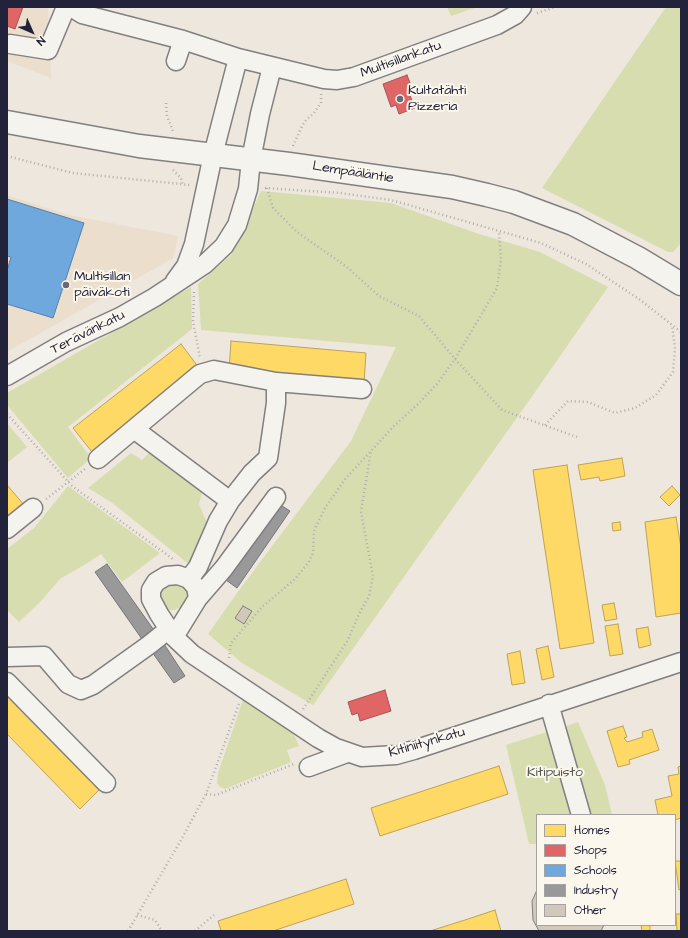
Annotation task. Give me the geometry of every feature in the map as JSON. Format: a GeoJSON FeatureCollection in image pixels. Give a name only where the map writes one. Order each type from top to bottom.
{"type":"FeatureCollection","features":[{"type":"Feature","properties":{"kind":"main road","name":"Lempääläntie"},"geometry":{"type":"LineString","coordinates":[[7,122],[139,146],[289,164],[452,187],[514,202],[573,224],[608,241],[681,284]]}},
{"type":"Feature","properties":{"kind":"street"},"geometry":{"type":"LineString","coordinates":[[10,44],[48,50],[66,7]]}},
{"type":"Feature","properties":{"kind":"street","name":"Multisillankatu"},"geometry":{"type":"LineString","coordinates":[[71,7],[82,14],[183,40],[238,58],[324,79],[337,80],[354,77],[497,25],[515,15],[522,7]]}},
{"type":"Feature","properties":{"kind":"street"},"geometry":{"type":"LineString","coordinates":[[176,61],[183,40]]}},
{"type":"Feature","properties":{"kind":"street"},"geometry":{"type":"LineString","coordinates":[[213,155],[238,58]]}},
{"type":"Feature","properties":{"kind":"street"},"geometry":{"type":"LineString","coordinates":[[251,160],[260,114],[272,67]]}},
{"type":"Feature","properties":{"kind":"street","name":"Terävänkatu"},"geometry":{"type":"LineString","coordinates":[[169,289],[186,266],[194,244],[213,155]]}},
{"type":"Feature","properties":{"kind":"street","name":"Terävänkatu"},"geometry":{"type":"LineString","coordinates":[[7,376],[66,342],[120,317],[169,289],[205,264],[224,246],[238,225],[248,189],[251,160]]}},
{"type":"Feature","properties":{"kind":"street"},"geometry":{"type":"LineString","coordinates":[[98,459],[200,374],[214,370],[276,382],[362,389]]}},
{"type":"Feature","properties":{"kind":"street"},"geometry":{"type":"LineString","coordinates":[[198,598],[196,587],[183,577],[198,567],[218,521],[230,501],[252,473],[268,458],[276,403],[276,382]]}},
{"type":"Feature","properties":{"kind":"street"},"geometry":{"type":"LineString","coordinates":[[134,429],[230,501]]}},
{"type":"Feature","properties":{"kind":"street"},"geometry":{"type":"LineString","coordinates":[[7,657],[44,656],[68,684],[81,690],[93,685],[149,645],[172,633],[198,598],[224,568],[276,497]]}},
{"type":"Feature","properties":{"kind":"street"},"geometry":{"type":"LineString","coordinates":[[7,529],[33,508]]}},
{"type":"Feature","properties":{"kind":"street","name":"Kitiniitynkatu"},"geometry":{"type":"LineString","coordinates":[[183,577],[166,576],[156,582],[151,590],[151,599],[172,633],[192,654],[318,738],[347,753],[362,757],[396,755],[408,752],[681,662]]}},
{"type":"Feature","properties":{"kind":"street"},"geometry":{"type":"LineString","coordinates":[[7,682],[106,783]]}},
{"type":"Feature","properties":{"kind":"street"},"geometry":{"type":"LineString","coordinates":[[550,704],[581,814]]}},
{"type":"Feature","properties":{"kind":"street"},"geometry":{"type":"LineString","coordinates":[[302,765],[347,753]]}},
{"type":"Feature","properties":{"kind":"path"},"geometry":{"type":"LineString","coordinates":[[292,150],[302,126],[321,103],[321,94]]}},
{"type":"Feature","properties":{"kind":"path"},"geometry":{"type":"LineString","coordinates":[[166,103],[167,116],[174,135]]}},
{"type":"Feature","properties":{"kind":"path"},"geometry":{"type":"LineString","coordinates":[[7,156],[73,173],[183,185],[206,186]]}},
{"type":"Feature","properties":{"kind":"path"},"geometry":{"type":"LineString","coordinates":[[170,168],[181,178],[183,185]]}},
{"type":"Feature","properties":{"kind":"path"},"geometry":{"type":"LineString","coordinates":[[267,188],[273,208],[297,232],[348,267],[379,296],[419,316],[455,359],[502,410],[577,437]]}},
{"type":"Feature","properties":{"kind":"path"},"geometry":{"type":"LineString","coordinates":[[248,189],[267,188],[340,193],[391,200],[541,243],[586,264],[639,299],[681,332]]}},
{"type":"Feature","properties":{"kind":"path"},"geometry":{"type":"LineString","coordinates":[[228,660],[231,643],[262,607],[295,579],[309,562],[313,553],[314,531],[325,508],[346,478],[394,426],[437,384],[455,359],[496,288],[501,260],[499,232]]}},
{"type":"Feature","properties":{"kind":"path"},"geometry":{"type":"LineString","coordinates":[[189,275],[195,284],[193,321],[199,353]]}},
{"type":"Feature","properties":{"kind":"path"},"geometry":{"type":"LineString","coordinates":[[545,425],[568,401],[588,402],[615,413],[635,408],[656,395],[673,372],[675,349],[672,325]]}},
{"type":"Feature","properties":{"kind":"path"},"geometry":{"type":"LineString","coordinates":[[7,414],[72,486],[180,564],[183,577]]}},
{"type":"Feature","properties":{"kind":"path"},"geometry":{"type":"LineString","coordinates":[[293,722],[314,694],[348,640],[359,614],[369,596],[373,576],[361,512],[371,450]]}},
{"type":"Feature","properties":{"kind":"path"},"geometry":{"type":"LineString","coordinates":[[33,508],[98,459]]}},
{"type":"Feature","properties":{"kind":"path"},"geometry":{"type":"LineString","coordinates":[[128,931],[206,794],[244,690]]}},
{"type":"Feature","properties":{"kind":"path"},"geometry":{"type":"LineString","coordinates":[[206,794],[216,795],[302,765]]}},
{"type":"Feature","properties":{"kind":"path"},"geometry":{"type":"LineString","coordinates":[[138,915],[155,920],[162,931]]}},
{"type":"Feature","properties":{"kind":"path"},"geometry":{"type":"LineString","coordinates":[[196,931],[214,915]]}},
{"type":"Feature","properties":{"kind":"shaded area"},"geometry":{"type":"Polygon","coordinates":[[[7,7],[48,7],[51,78],[7,61],[7,7]]]}},
{"type":"Feature","properties":{"kind":"shaded area","name":"Multisillan päiväkoti"},"geometry":{"type":"Polygon","coordinates":[[[7,195],[69,215],[178,236],[173,258],[7,352],[7,195]]]}},
{"type":"Feature","properties":{"kind":"green space"},"geometry":{"type":"Polygon","coordinates":[[[447,7],[477,7],[451,16],[447,7]]]}},
{"type":"Feature","properties":{"kind":"green space"},"geometry":{"type":"Polygon","coordinates":[[[666,7],[681,7],[681,243],[673,252],[668,252],[542,188],[666,7]]]}},
{"type":"Feature","properties":{"kind":"green space"},"geometry":{"type":"Polygon","coordinates":[[[261,191],[391,203],[479,234],[540,252],[608,287],[313,705],[242,663],[208,634],[351,441],[396,347],[201,330],[198,284],[231,255],[261,191]]]}},
{"type":"Feature","properties":{"kind":"green space"},"geometry":{"type":"Polygon","coordinates":[[[191,287],[192,329],[68,427],[91,458],[68,478],[7,405],[7,393],[191,287]]]}},
{"type":"Feature","properties":{"kind":"green space"},"geometry":{"type":"Polygon","coordinates":[[[7,423],[27,447],[7,463],[7,423]]]}},
{"type":"Feature","properties":{"kind":"green space"},"geometry":{"type":"Polygon","coordinates":[[[151,451],[203,488],[199,504],[207,523],[190,565],[111,502],[88,488],[131,453],[142,460],[151,451]]]}},
{"type":"Feature","properties":{"kind":"green space"},"geometry":{"type":"Polygon","coordinates":[[[68,486],[160,553],[122,582],[101,554],[60,579],[42,600],[19,622],[7,610],[7,549],[34,528],[68,486]]]}},
{"type":"Feature","properties":{"kind":"green space"},"geometry":{"type":"Polygon","coordinates":[[[170,580],[186,588],[188,597],[183,606],[174,610],[169,610],[160,604],[159,589],[170,580]]]}},
{"type":"Feature","properties":{"kind":"green space"},"geometry":{"type":"Polygon","coordinates":[[[243,700],[291,731],[299,746],[287,750],[291,762],[225,789],[220,787],[217,783],[218,773],[243,700]]]}},
{"type":"Feature","properties":{"kind":"green space","name":"Kitipuisto"},"geometry":{"type":"Polygon","coordinates":[[[578,722],[605,785],[612,814],[536,814],[536,844],[529,844],[506,745],[578,722]]]}},
{"type":"Feature","properties":{"kind":"building: Homes"},"geometry":{"type":"Polygon","coordinates":[[[231,341],[366,353],[364,383],[229,371],[231,341]]]}},
{"type":"Feature","properties":{"kind":"building: Homes"},"geometry":{"type":"Polygon","coordinates":[[[181,344],[199,368],[92,452],[73,428],[181,344]]]}},
{"type":"Feature","properties":{"kind":"building: Homes"},"geometry":{"type":"Polygon","coordinates":[[[622,458],[625,476],[600,481],[599,477],[581,480],[578,465],[622,458]]]}},
{"type":"Feature","properties":{"kind":"building: Homes"},"geometry":{"type":"Polygon","coordinates":[[[567,465],[594,643],[560,649],[533,470],[567,465]]]}},
{"type":"Feature","properties":{"kind":"building: Homes"},"geometry":{"type":"Polygon","coordinates":[[[7,485],[25,506],[7,521],[7,485]]]}},
{"type":"Feature","properties":{"kind":"building: Homes"},"geometry":{"type":"Polygon","coordinates":[[[672,486],[680,495],[669,506],[660,497],[672,486]]]}},
{"type":"Feature","properties":{"kind":"building: Homes"},"geometry":{"type":"Polygon","coordinates":[[[676,517],[681,548],[681,613],[656,617],[645,522],[676,517]]]}},
{"type":"Feature","properties":{"kind":"building: Homes"},"geometry":{"type":"Polygon","coordinates":[[[620,522],[621,530],[613,531],[612,523],[620,522]]]}},
{"type":"Feature","properties":{"kind":"building: Homes"},"geometry":{"type":"Polygon","coordinates":[[[614,603],[617,619],[605,621],[602,605],[614,603]]]}},
{"type":"Feature","properties":{"kind":"building: Homes"},"geometry":{"type":"Polygon","coordinates":[[[618,624],[623,654],[610,656],[605,626],[618,624]]]}},
{"type":"Feature","properties":{"kind":"building: Homes"},"geometry":{"type":"Polygon","coordinates":[[[648,627],[651,645],[639,648],[636,629],[648,627]]]}},
{"type":"Feature","properties":{"kind":"building: Homes"},"geometry":{"type":"Polygon","coordinates":[[[548,646],[554,677],[542,680],[536,649],[548,646]]]}},
{"type":"Feature","properties":{"kind":"building: Homes"},"geometry":{"type":"Polygon","coordinates":[[[520,651],[525,683],[512,685],[507,654],[520,651]]]}},
{"type":"Feature","properties":{"kind":"building: Homes"},"geometry":{"type":"Polygon","coordinates":[[[7,687],[103,786],[80,809],[7,734],[7,687]]]}},
{"type":"Feature","properties":{"kind":"building: Homes"},"geometry":{"type":"Polygon","coordinates":[[[623,726],[627,737],[624,738],[627,742],[643,737],[642,732],[652,729],[659,750],[629,760],[630,764],[618,767],[607,731],[623,726]]]}},
{"type":"Feature","properties":{"kind":"building: Homes"},"geometry":{"type":"Polygon","coordinates":[[[499,766],[508,794],[380,836],[371,808],[499,766]]]}},
{"type":"Feature","properties":{"kind":"building: Homes"},"geometry":{"type":"Polygon","coordinates":[[[681,766],[681,818],[676,820],[676,814],[658,814],[655,800],[672,796],[668,776],[679,774],[678,767],[681,766]]]}},
{"type":"Feature","properties":{"kind":"building: Homes"},"geometry":{"type":"Polygon","coordinates":[[[676,861],[681,861],[681,889],[679,890],[676,861]]]}},
{"type":"Feature","properties":{"kind":"building: Homes"},"geometry":{"type":"Polygon","coordinates":[[[346,879],[354,904],[273,931],[221,931],[218,921],[346,879]]]}},
{"type":"Feature","properties":{"kind":"building: Homes"},"geometry":{"type":"Polygon","coordinates":[[[495,910],[501,931],[430,931],[468,919],[495,910]]]}},
{"type":"Feature","properties":{"kind":"building: Homes"},"geometry":{"type":"Polygon","coordinates":[[[676,914],[681,914],[681,931],[677,931],[676,914]]]}},
{"type":"Feature","properties":{"kind":"building: Homes"},"geometry":{"type":"Polygon","coordinates":[[[641,926],[650,926],[650,931],[642,931],[641,926]]]}},
{"type":"Feature","properties":{"kind":"building: Shops"},"geometry":{"type":"Polygon","coordinates":[[[7,7],[23,7],[15,29],[7,26],[7,7]]]}},
{"type":"Feature","properties":{"kind":"building: Shops","name":"Kultatähti Pizzeria"},"geometry":{"type":"Polygon","coordinates":[[[407,75],[413,91],[409,93],[415,108],[399,114],[396,105],[391,107],[383,84],[407,75]]]}},
{"type":"Feature","properties":{"kind":"building: Shops"},"geometry":{"type":"Polygon","coordinates":[[[385,690],[391,711],[360,721],[358,713],[352,715],[348,702],[385,690]]]}},
{"type":"Feature","properties":{"kind":"building: Schools"},"geometry":{"type":"Polygon","coordinates":[[[7,199],[84,223],[53,318],[7,304],[7,271],[11,257],[7,256],[7,199]]]}},
{"type":"Feature","properties":{"kind":"building: Industry"},"geometry":{"type":"Polygon","coordinates":[[[279,504],[290,511],[237,588],[226,580],[279,504]]]}},
{"type":"Feature","properties":{"kind":"building: Industry"},"geometry":{"type":"Polygon","coordinates":[[[107,564],[156,633],[144,642],[95,572],[107,564]]]}},
{"type":"Feature","properties":{"kind":"building: Industry"},"geometry":{"type":"Polygon","coordinates":[[[164,644],[185,676],[174,683],[152,652],[164,644]]]}},
{"type":"Feature","properties":{"kind":"building: Other"},"geometry":{"type":"Polygon","coordinates":[[[243,606],[252,611],[244,624],[235,618],[243,606]]]}},
{"type":"Feature","properties":{"kind":"building: Other"},"geometry":{"type":"Polygon","coordinates":[[[536,892],[536,926],[533,920],[532,901],[536,892]]]}},
{"type":"Feature","properties":{"kind":"building: Other"},"geometry":{"type":"Polygon","coordinates":[[[536,926],[604,926],[601,931],[539,931],[536,926]]]}},
{"type":"Feature","properties":{"kind":"place","name":"Kultatähti Pizzeria"},"geometry":{"type":"Point","coordinates":[400,99]}},
{"type":"Feature","properties":{"kind":"place","name":"Multisillan päiväkoti"},"geometry":{"type":"Point","coordinates":[66,285]}}]}
